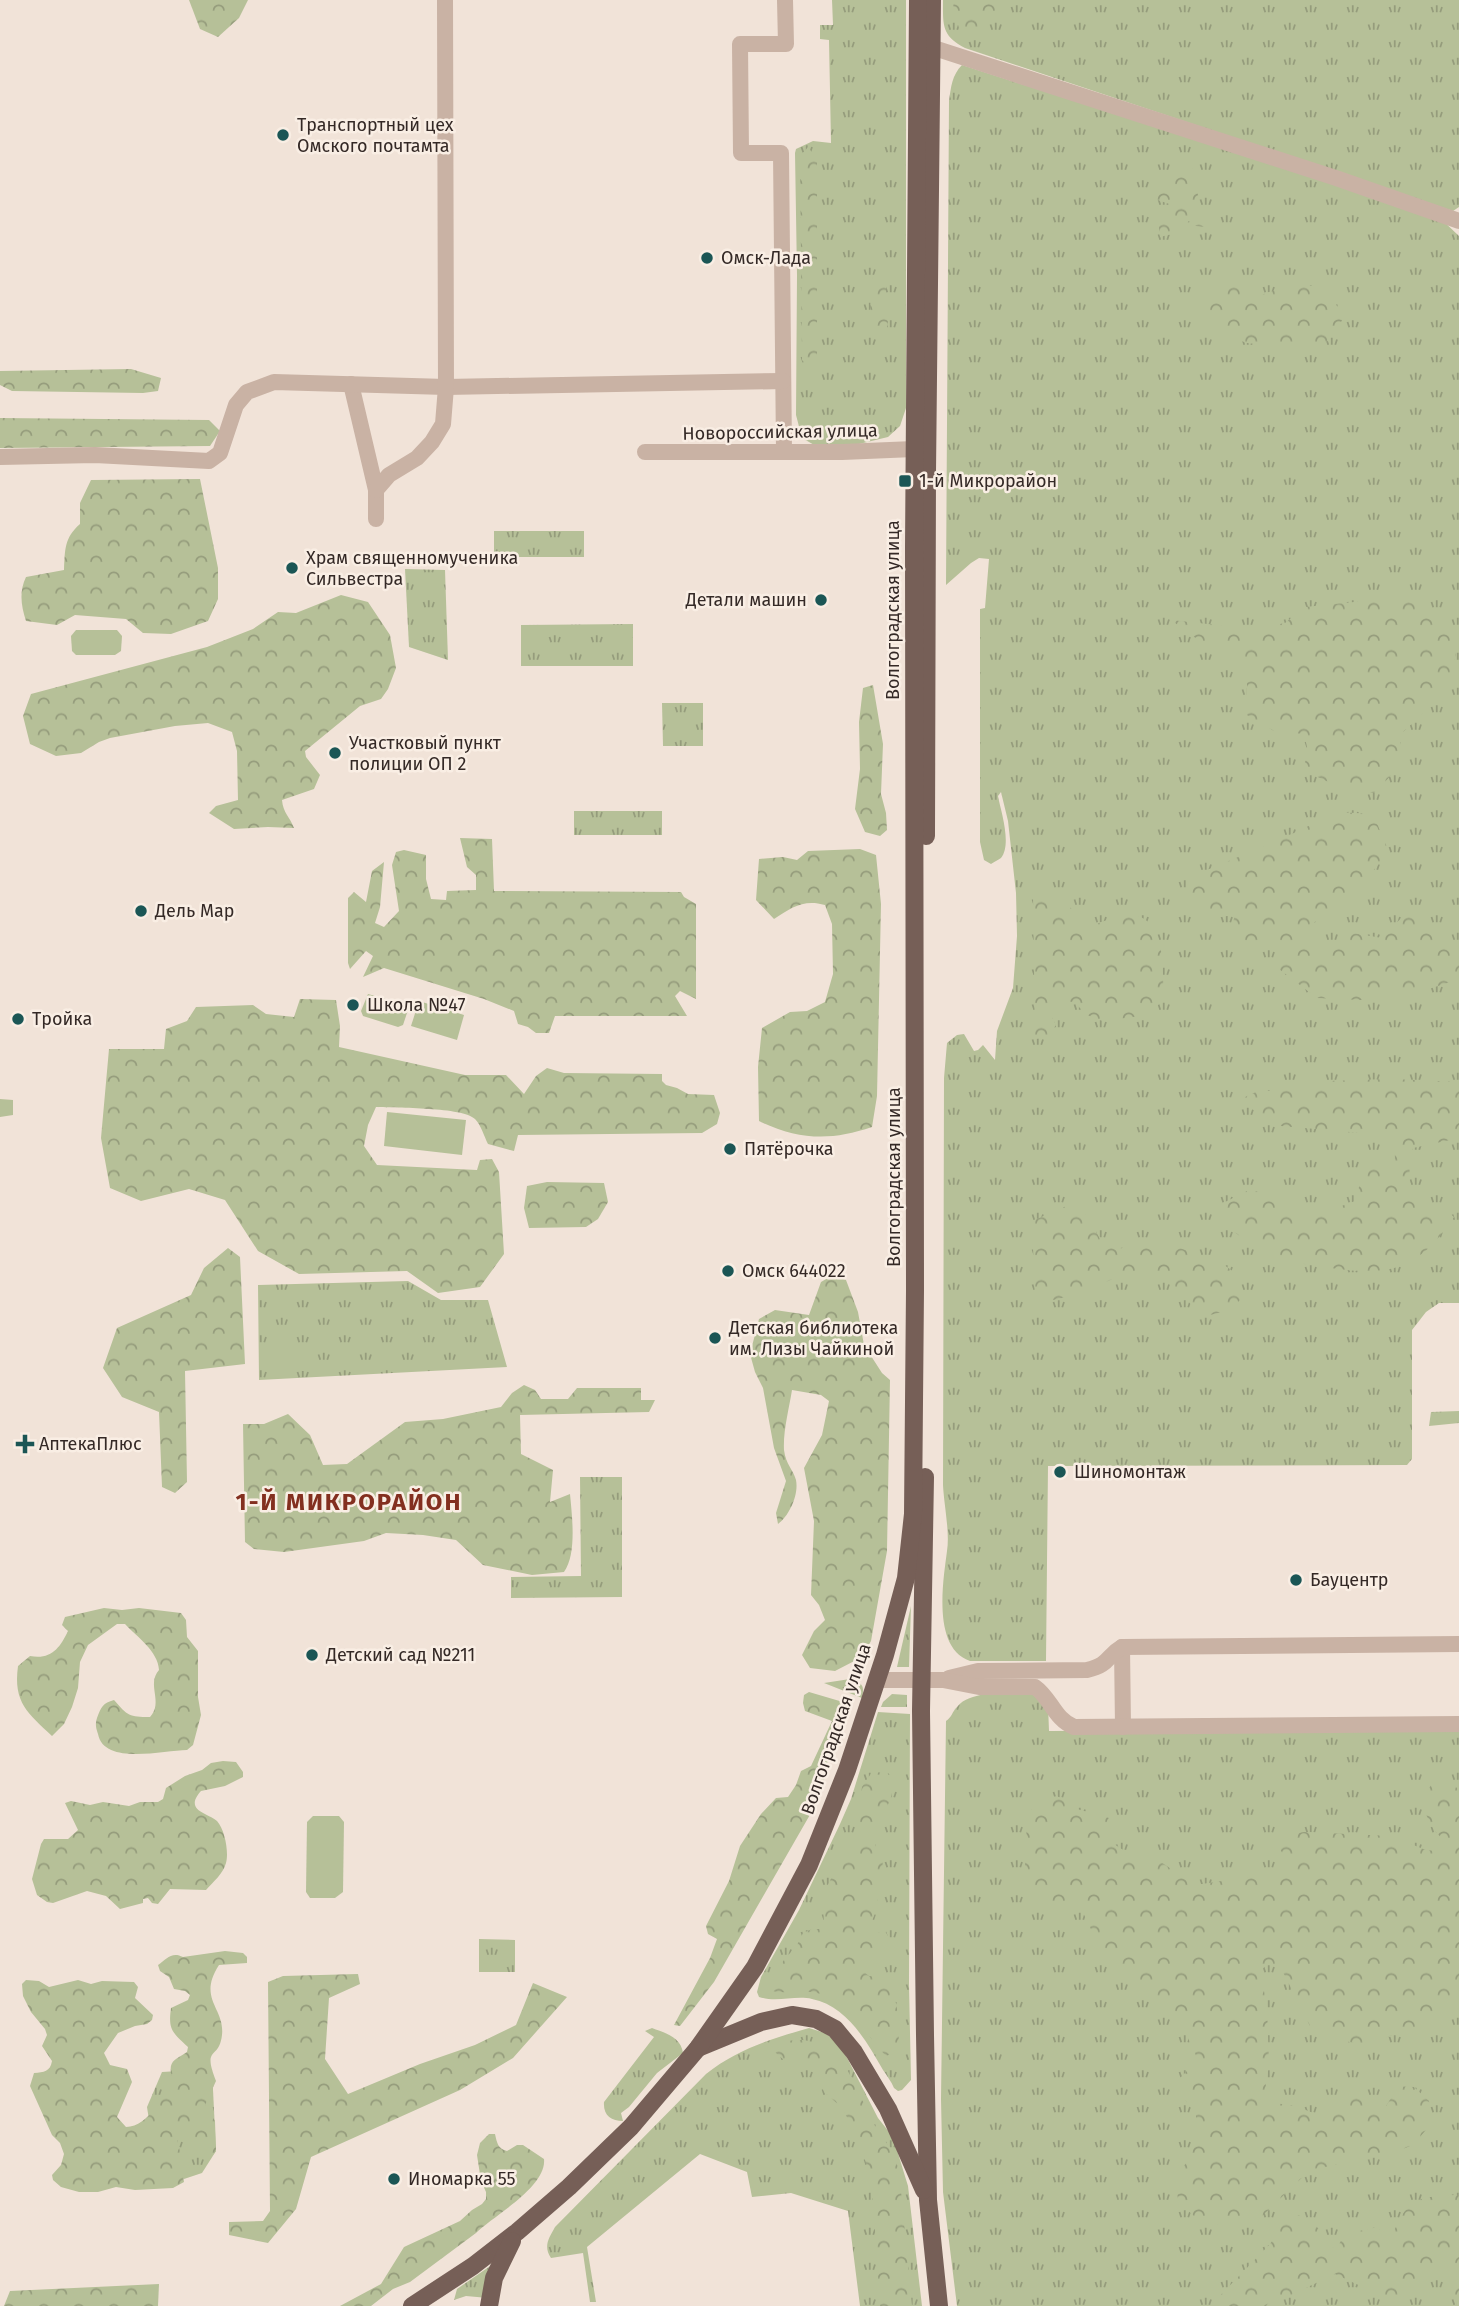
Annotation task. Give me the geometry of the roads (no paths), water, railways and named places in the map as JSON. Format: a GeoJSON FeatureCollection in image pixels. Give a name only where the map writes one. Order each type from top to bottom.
{"type":"FeatureCollection","features":[{"type":"Feature","properties":{"kind":"main road","name":"Волгоградская улица"},"geometry":{"type":"LineString","coordinates":[[918,0],[925,46],[925,1515],[922,1863],[928,2200],[939,2306]]}},
{"type":"Feature","properties":{"kind":"main road","name":"Волгоградская улица"},"geometry":{"type":"LineString","coordinates":[[412,2306],[473,2266],[517,2232],[569,2188],[631,2127],[698,2048],[755,1967],[808,1865],[847,1770],[906,1578],[913,1514],[915,1236],[914,449],[925,46],[932,0]]}},
{"type":"Feature","properties":{"kind":"main road"},"geometry":{"type":"LineString","coordinates":[[698,2048],[761,2022],[792,2015],[816,2019],[835,2029],[854,2052],[888,2109],[928,2200]]}},
{"type":"Feature","properties":{"kind":"main road"},"geometry":{"type":"LineString","coordinates":[[489,2306],[494,2278],[517,2232]]}},
{"type":"Feature","properties":{"kind":"street"},"geometry":{"type":"LineString","coordinates":[[376,491],[388,475],[417,458],[432,442],[443,424],[446,387],[445,0]]}},
{"type":"Feature","properties":{"kind":"street"},"geometry":{"type":"LineString","coordinates":[[784,451],[781,153],[741,153],[740,44],[786,44],[785,0]]}},
{"type":"Feature","properties":{"kind":"street"},"geometry":{"type":"LineString","coordinates":[[925,46],[1336,178],[1459,221]]}},
{"type":"Feature","properties":{"kind":"street"},"geometry":{"type":"LineString","coordinates":[[0,457],[95,455],[209,461],[220,453],[236,405],[247,392],[274,382],[446,387],[783,381]]}},
{"type":"Feature","properties":{"kind":"street"},"geometry":{"type":"LineString","coordinates":[[351,384],[376,491],[376,519]]}},
{"type":"Feature","properties":{"kind":"street","name":"Новороссийская улица"},"geometry":{"type":"LineString","coordinates":[[645,452],[842,452],[914,449]]}},
{"type":"Feature","properties":{"kind":"street"},"geometry":{"type":"LineString","coordinates":[[943,1680],[978,1671],[1087,1670],[1104,1665],[1116,1650],[1122,1647],[1459,1644]]}},
{"type":"Feature","properties":{"kind":"street"},"geometry":{"type":"LineString","coordinates":[[1122,1647],[1123,1727]]}},
{"type":"Feature","properties":{"kind":"street"},"geometry":{"type":"LineString","coordinates":[[876,1680],[943,1680],[979,1687],[1035,1686],[1058,1717],[1074,1727],[1459,1724]]}},
{"type":"Feature","properties":{"kind":"place","name":"Транспортный цех Омского почтамта"},"geometry":{"type":"Point","coordinates":[283,135]}},
{"type":"Feature","properties":{"kind":"place","name":"Омск-Лада"},"geometry":{"type":"Point","coordinates":[707,258]}},
{"type":"Feature","properties":{"kind":"place","name":"1-й Микрорайон"},"geometry":{"type":"Point","coordinates":[905,481]}},
{"type":"Feature","properties":{"kind":"place","name":"Храм священномученика Сильвестра"},"geometry":{"type":"Point","coordinates":[292,568]}},
{"type":"Feature","properties":{"kind":"place","name":"Детали машин"},"geometry":{"type":"Point","coordinates":[821,600]}},
{"type":"Feature","properties":{"kind":"place","name":"Участковый пункт полиции ОП 2"},"geometry":{"type":"Point","coordinates":[335,753]}},
{"type":"Feature","properties":{"kind":"place","name":"Дель Мар"},"geometry":{"type":"Point","coordinates":[141,911]}},
{"type":"Feature","properties":{"kind":"place","name":"Школа №47"},"geometry":{"type":"Point","coordinates":[353,1005]}},
{"type":"Feature","properties":{"kind":"place","name":"Тройка"},"geometry":{"type":"Point","coordinates":[18,1019]}},
{"type":"Feature","properties":{"kind":"place","name":"Пятёрочка"},"geometry":{"type":"Point","coordinates":[730,1149]}},
{"type":"Feature","properties":{"kind":"place","name":"Омск 644022"},"geometry":{"type":"Point","coordinates":[728,1271]}},
{"type":"Feature","properties":{"kind":"place","name":"Детская библиотека им. Лизы Чайкиной"},"geometry":{"type":"Point","coordinates":[715,1338]}},
{"type":"Feature","properties":{"kind":"place","name":"АптекаПлюс"},"geometry":{"type":"Point","coordinates":[25,1444]}},
{"type":"Feature","properties":{"kind":"place","name":"Шиномонтаж"},"geometry":{"type":"Point","coordinates":[1060,1472]}},
{"type":"Feature","properties":{"kind":"place","name":"Бауцентр"},"geometry":{"type":"Point","coordinates":[1296,1580]}},
{"type":"Feature","properties":{"kind":"place","name":"Детский сад №211"},"geometry":{"type":"Point","coordinates":[312,1655]}},
{"type":"Feature","properties":{"kind":"place","name":"Иномарка 55"},"geometry":{"type":"Point","coordinates":[394,2179]}},
{"type":"Feature","properties":{"kind":"district","name":"1-Й МИКРОРАЙОН"},"geometry":{"type":"Point","coordinates":[349,1502]}}]}
